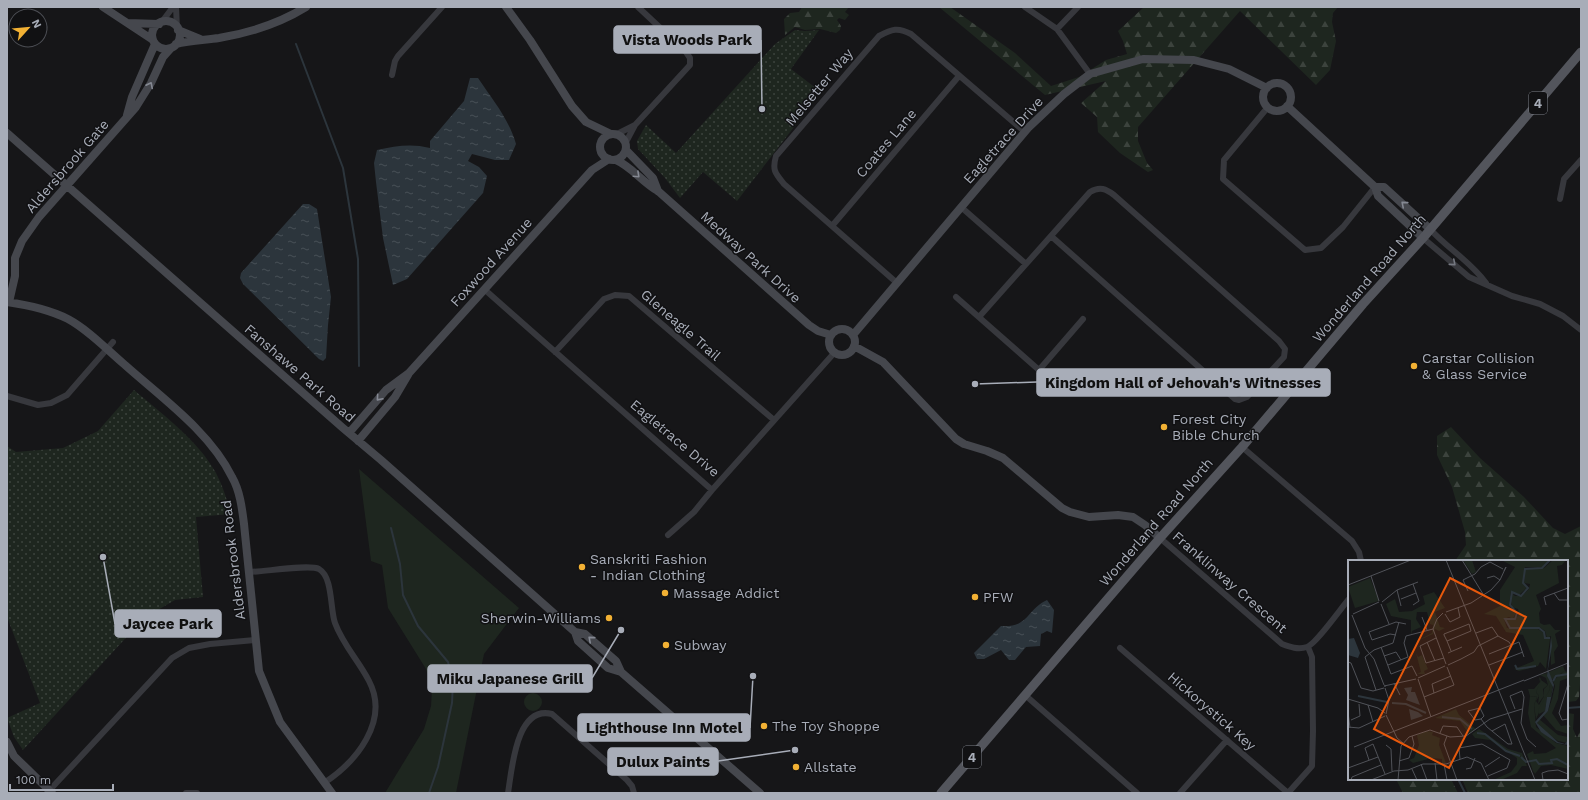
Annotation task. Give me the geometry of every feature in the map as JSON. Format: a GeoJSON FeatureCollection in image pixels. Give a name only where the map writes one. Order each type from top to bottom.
{"type":"FeatureCollection","features":[{"type":"Feature","properties":{"kind":"main road","name":"Wonderland Road North"},"geometry":{"type":"LineString","coordinates":[[941,793],[1160,538],[1242,447],[1363,304],[1423,238],[1581,52]]}},
{"type":"Feature","properties":{"kind":"street"},"geometry":{"type":"LineString","coordinates":[[103,7],[162,49],[201,39],[218,38],[253,30],[287,17],[306,7]]}},
{"type":"Feature","properties":{"kind":"street"},"geometry":{"type":"LineString","coordinates":[[154,42],[153,30],[173,7]]}},
{"type":"Feature","properties":{"kind":"street"},"geometry":{"type":"LineString","coordinates":[[173,46],[179,38],[176,7]]}},
{"type":"Feature","properties":{"kind":"street"},"geometry":{"type":"LineString","coordinates":[[392,74],[395,61],[398,56],[442,7]]}},
{"type":"Feature","properties":{"kind":"street"},"geometry":{"type":"LineString","coordinates":[[506,7],[530,40],[572,106],[586,122],[592,126],[624,138],[626,146]]}},
{"type":"Feature","properties":{"kind":"street"},"geometry":{"type":"LineString","coordinates":[[592,126],[601,147],[602,154],[612,159],[622,156],[635,125],[690,65],[690,58],[686,52],[638,7]]}},
{"type":"Feature","properties":{"kind":"street"},"geometry":{"type":"LineString","coordinates":[[1025,7],[1057,29],[1090,74]]}},
{"type":"Feature","properties":{"kind":"street"},"geometry":{"type":"LineString","coordinates":[[1057,29],[1078,7]]}},
{"type":"Feature","properties":{"kind":"street"},"geometry":{"type":"LineString","coordinates":[[127,23],[168,22],[177,29],[201,39]]}},
{"type":"Feature","properties":{"kind":"street","name":"Melsetter Way"},"geometry":{"type":"LineString","coordinates":[[897,283],[792,192],[778,176],[774,166],[776,156],[781,150],[879,36],[888,31],[901,29],[911,34],[1025,132]]}},
{"type":"Feature","properties":{"kind":"street","name":"Aldersbrook Gate"},"geometry":{"type":"LineString","coordinates":[[127,116],[132,97],[154,42]]}},
{"type":"Feature","properties":{"kind":"street","name":"Aldersbrook Gate"},"geometry":{"type":"LineString","coordinates":[[8,302],[15,276],[15,258],[22,241],[39,217],[136,107],[144,95],[163,57],[173,46]]}},
{"type":"Feature","properties":{"kind":"street","name":"Eagletrace Drive"},"geometry":{"type":"LineString","coordinates":[[853,335],[1025,132],[1064,94],[1090,74],[1143,60],[1194,60],[1229,69],[1267,88]]}},
{"type":"Feature","properties":{"kind":"street","name":"Coates Lane"},"geometry":{"type":"LineString","coordinates":[[832,226],[960,76]]}},
{"type":"Feature","properties":{"kind":"street"},"geometry":{"type":"LineString","coordinates":[[1274,83],[1283,84],[1287,87],[1291,94],[1288,106],[1280,110],[1275,110],[1268,107],[1264,97],[1267,88],[1274,83]]}},
{"type":"Feature","properties":{"kind":"street"},"geometry":{"type":"LineString","coordinates":[[1288,106],[1375,187],[1378,196],[1423,238],[1469,277],[1512,296],[1540,304],[1563,316],[1581,330]]}},
{"type":"Feature","properties":{"kind":"street"},"geometry":{"type":"LineString","coordinates":[[1268,107],[1224,160],[1224,179],[1305,250],[1321,248],[1343,226],[1375,187]]}},
{"type":"Feature","properties":{"kind":"street"},"geometry":{"type":"LineString","coordinates":[[601,147],[604,138],[635,125]]}},
{"type":"Feature","properties":{"kind":"street","name":"Fanshawe Park Road"},"geometry":{"type":"LineString","coordinates":[[7,133],[358,441],[382,460],[575,632],[585,634],[616,661],[621,672],[760,793]]}},
{"type":"Feature","properties":{"kind":"street","name":"Medway Park Drive"},"geometry":{"type":"LineString","coordinates":[[626,146],[653,178],[658,191]]}},
{"type":"Feature","properties":{"kind":"street","name":"Foxwood Avenue"},"geometry":{"type":"LineString","coordinates":[[592,170],[601,147]]}},
{"type":"Feature","properties":{"kind":"street","name":"Medway Park Drive"},"geometry":{"type":"LineString","coordinates":[[612,159],[624,164],[647,185],[658,191],[809,325],[818,331],[831,334]]}},
{"type":"Feature","properties":{"kind":"street","name":"Foxwood Avenue"},"geometry":{"type":"LineString","coordinates":[[349,433],[386,390],[409,373],[592,170],[612,159]]}},
{"type":"Feature","properties":{"kind":"street"},"geometry":{"type":"LineString","coordinates":[[1560,199],[1564,179],[1581,160]]}},
{"type":"Feature","properties":{"kind":"street"},"geometry":{"type":"LineString","coordinates":[[1375,187],[1384,187],[1438,238],[1476,270],[1486,284]]}},
{"type":"Feature","properties":{"kind":"street"},"geometry":{"type":"LineString","coordinates":[[979,316],[1090,192],[1100,188],[1109,191],[1280,341],[1285,349],[1284,357],[1247,397],[1240,400],[1235,399],[1051,236]]}},
{"type":"Feature","properties":{"kind":"street"},"geometry":{"type":"LineString","coordinates":[[961,207],[1026,264]]}},
{"type":"Feature","properties":{"kind":"street","name":"Eagletrace Drive"},"geometry":{"type":"LineString","coordinates":[[484,289],[712,490],[835,352]]}},
{"type":"Feature","properties":{"kind":"street","name":"Gleneagle Trail"},"geometry":{"type":"LineString","coordinates":[[555,352],[604,299],[615,295],[629,296],[774,420]]}},
{"type":"Feature","properties":{"kind":"street"},"geometry":{"type":"LineString","coordinates":[[956,297],[1065,393]]}},
{"type":"Feature","properties":{"kind":"street","name":"Aldersbrook Road"},"geometry":{"type":"LineString","coordinates":[[8,302],[47,311],[68,320],[89,332],[106,349],[189,422],[218,452],[233,478],[241,502],[250,572],[255,640],[259,670],[280,722],[332,793]]}},
{"type":"Feature","properties":{"kind":"street"},"geometry":{"type":"LineString","coordinates":[[1039,370],[1083,319]]}},
{"type":"Feature","properties":{"kind":"street"},"geometry":{"type":"LineString","coordinates":[[840,329],[849,331],[853,335],[855,339],[854,346],[849,352],[844,354],[835,352],[829,344],[831,334],[840,329]]}},
{"type":"Feature","properties":{"kind":"street"},"geometry":{"type":"LineString","coordinates":[[7,396],[38,405],[51,404],[67,395],[113,342]]}},
{"type":"Feature","properties":{"kind":"street"},"geometry":{"type":"LineString","coordinates":[[854,346],[883,362],[956,439],[964,444],[1003,458],[1062,508],[1079,515],[1089,517],[1118,515],[1133,517],[1160,538]]}},
{"type":"Feature","properties":{"kind":"street","name":"Foxwood Avenue"},"geometry":{"type":"LineString","coordinates":[[358,441],[396,397],[409,373]]}},
{"type":"Feature","properties":{"kind":"street"},"geometry":{"type":"LineString","coordinates":[[1265,378],[1285,396]]}},
{"type":"Feature","properties":{"kind":"street"},"geometry":{"type":"LineString","coordinates":[[1242,447],[1352,541],[1359,552],[1361,560]]}},
{"type":"Feature","properties":{"kind":"street"},"geometry":{"type":"LineString","coordinates":[[668,535],[694,512],[712,490]]}},
{"type":"Feature","properties":{"kind":"street","name":"Franklinway Crescent"},"geometry":{"type":"LineString","coordinates":[[1160,538],[1282,644],[1293,648],[1308,647]]}},
{"type":"Feature","properties":{"kind":"street"},"geometry":{"type":"LineString","coordinates":[[250,572],[309,568],[319,569],[323,572],[328,582],[335,624],[373,689],[376,704],[375,714],[373,725],[366,740],[348,766],[324,783]]}},
{"type":"Feature","properties":{"kind":"street"},"geometry":{"type":"LineString","coordinates":[[1288,793],[1312,766],[1312,657],[1308,647],[1312,645],[1348,600]]}},
{"type":"Feature","properties":{"kind":"street"},"geometry":{"type":"LineString","coordinates":[[7,742],[14,756],[50,792],[172,658],[189,648],[210,644],[255,640]]}},
{"type":"Feature","properties":{"kind":"street","name":"Hickorystick Key"},"geometry":{"type":"LineString","coordinates":[[1120,648],[1288,793]]}},
{"type":"Feature","properties":{"kind":"street"},"geometry":{"type":"LineString","coordinates":[[1025,695],[1137,793]]}},
{"type":"Feature","properties":{"kind":"street"},"geometry":{"type":"LineString","coordinates":[[508,793],[519,738],[533,717],[537,714],[548,713],[552,714],[627,780],[632,786],[634,793]]}},
{"type":"Feature","properties":{"kind":"street"},"geometry":{"type":"LineString","coordinates":[[1180,793],[1227,740]]}},
{"type":"Feature","properties":{"kind":"street"},"geometry":{"type":"LineString","coordinates":[[186,793],[197,793]]}},
{"type":"Feature","properties":{"kind":"green space"},"geometry":{"type":"Polygon","coordinates":[[[802,7],[849,7],[845,12],[849,15],[845,20],[839,18],[837,20],[841,26],[840,30],[836,33],[820,29],[805,30],[795,27],[785,35],[784,19],[790,13],[799,12],[802,7]]]}},
{"type":"Feature","properties":{"kind":"green space"},"geometry":{"type":"Polygon","coordinates":[[[939,7],[950,7],[1015,53],[1051,86],[1079,77],[1106,60],[1127,54],[1118,31],[1144,7],[1338,7],[1333,13],[1332,22],[1336,41],[1330,70],[1316,85],[1240,11],[1138,127],[1138,141],[1147,163],[1153,170],[1148,172],[1120,153],[1098,132],[1097,117],[1081,103],[1106,81],[1045,95],[939,7]]]}},
{"type":"Feature","properties":{"kind":"green space"},"geometry":{"type":"Polygon","coordinates":[[[795,30],[819,30],[791,69],[821,92],[737,201],[703,172],[680,198],[665,178],[638,149],[637,141],[646,125],[676,153],[775,44],[795,30]]]}},
{"type":"Feature","properties":{"kind":"green space"},"geometry":{"type":"Polygon","coordinates":[[[134,390],[168,418],[199,449],[216,473],[225,493],[231,514],[196,517],[203,597],[175,600],[144,618],[23,750],[14,737],[7,718],[40,703],[7,617],[7,446],[16,452],[63,448],[98,431],[134,390]]]}},
{"type":"Feature","properties":{"kind":"green space"},"geometry":{"type":"Polygon","coordinates":[[[1451,427],[1480,458],[1524,497],[1553,528],[1565,534],[1581,526],[1581,670],[1579,697],[1576,701],[1568,702],[1568,560],[1456,560],[1466,545],[1465,532],[1452,487],[1437,455],[1437,436],[1451,427]]]}},
{"type":"Feature","properties":{"kind":"green space"},"geometry":{"type":"Polygon","coordinates":[[[359,469],[519,608],[484,654],[456,793],[385,793],[424,729],[431,706],[432,688],[426,669],[388,608],[382,565],[371,561],[359,469]]]}},
{"type":"Feature","properties":{"kind":"green space"},"geometry":{"type":"Polygon","coordinates":[[[533,693],[539,696],[542,702],[539,708],[533,711],[527,708],[524,702],[527,696],[533,693]]]}},
{"type":"Feature","properties":{"kind":"green space"},"geometry":{"type":"Polygon","coordinates":[[[1568,713],[1574,714],[1573,729],[1577,738],[1581,729],[1581,793],[1468,793],[1462,780],[1568,780],[1568,713]]]}},
{"type":"Feature","properties":{"kind":"green space"},"geometry":{"type":"Polygon","coordinates":[[[1396,780],[1452,780],[1458,793],[1403,793],[1396,780]]]}},
{"type":"Feature","properties":{"kind":"water"},"geometry":{"type":"Polygon","coordinates":[[[470,78],[478,78],[505,118],[516,144],[509,160],[495,160],[472,154],[468,161],[479,167],[487,176],[483,193],[407,279],[393,285],[383,238],[376,182],[374,163],[377,150],[410,145],[430,148],[430,141],[464,101],[470,78]]]}},
{"type":"Feature","properties":{"kind":"water"},"geometry":{"type":"Polygon","coordinates":[[[303,204],[309,204],[317,209],[331,297],[326,358],[323,361],[319,359],[243,284],[240,278],[241,273],[303,204]]]}},
{"type":"Feature","properties":{"kind":"water"},"geometry":{"type":"Polygon","coordinates":[[[1047,600],[1054,610],[1052,633],[1047,631],[1041,634],[1040,646],[1026,647],[1015,660],[1009,660],[1001,650],[984,659],[977,659],[974,653],[1001,626],[1017,624],[1027,618],[1040,604],[1047,600]]]}},
{"type":"Feature","properties":{"kind":"waterway"},"geometry":{"type":"LineString","coordinates":[[296,44],[343,168],[358,259],[359,366]]}},
{"type":"Feature","properties":{"kind":"waterway"},"geometry":{"type":"LineString","coordinates":[[391,528],[400,564],[403,595],[418,626],[448,662],[453,682],[452,703],[438,767],[429,793]]}},
{"type":"Feature","properties":{"kind":"waterway"},"geometry":{"type":"LineString","coordinates":[[1568,708],[1581,707]]}},
{"type":"Feature","properties":{"kind":"waterway"},"geometry":{"type":"LineString","coordinates":[[1458,780],[1465,793]]}},
{"type":"Feature","properties":{"kind":"place","name":"Vista Woods Park"},"geometry":{"type":"Point","coordinates":[762,109]}},
{"type":"Feature","properties":{"kind":"place","name":"Carstar Collision & Glass Service"},"geometry":{"type":"Point","coordinates":[1414,366]}},
{"type":"Feature","properties":{"kind":"place","name":"Kingdom Hall of Jehovah's Witnesses"},"geometry":{"type":"Point","coordinates":[975,384]}},
{"type":"Feature","properties":{"kind":"place","name":"Forest City Bible Church"},"geometry":{"type":"Point","coordinates":[1164,427]}},
{"type":"Feature","properties":{"kind":"place","name":"Jaycee Park"},"geometry":{"type":"Point","coordinates":[103,557]}},
{"type":"Feature","properties":{"kind":"place","name":"Sanskriti Fashion - Indian Clothing"},"geometry":{"type":"Point","coordinates":[582,567]}},
{"type":"Feature","properties":{"kind":"place","name":"Massage Addict"},"geometry":{"type":"Point","coordinates":[665,593]}},
{"type":"Feature","properties":{"kind":"place","name":"PFW"},"geometry":{"type":"Point","coordinates":[975,597]}},
{"type":"Feature","properties":{"kind":"place","name":"Sherwin-Williams"},"geometry":{"type":"Point","coordinates":[609,618]}},
{"type":"Feature","properties":{"kind":"place","name":"Miku Japanese Grill"},"geometry":{"type":"Point","coordinates":[621,630]}},
{"type":"Feature","properties":{"kind":"place","name":"Subway"},"geometry":{"type":"Point","coordinates":[666,645]}},
{"type":"Feature","properties":{"kind":"place","name":"Lighthouse Inn Motel"},"geometry":{"type":"Point","coordinates":[753,676]}},
{"type":"Feature","properties":{"kind":"place","name":"The Toy Shoppe"},"geometry":{"type":"Point","coordinates":[764,726]}},
{"type":"Feature","properties":{"kind":"place","name":"Dulux Paints"},"geometry":{"type":"Point","coordinates":[795,750]}},
{"type":"Feature","properties":{"kind":"place","name":"Allstate"},"geometry":{"type":"Point","coordinates":[796,767]}}]}
